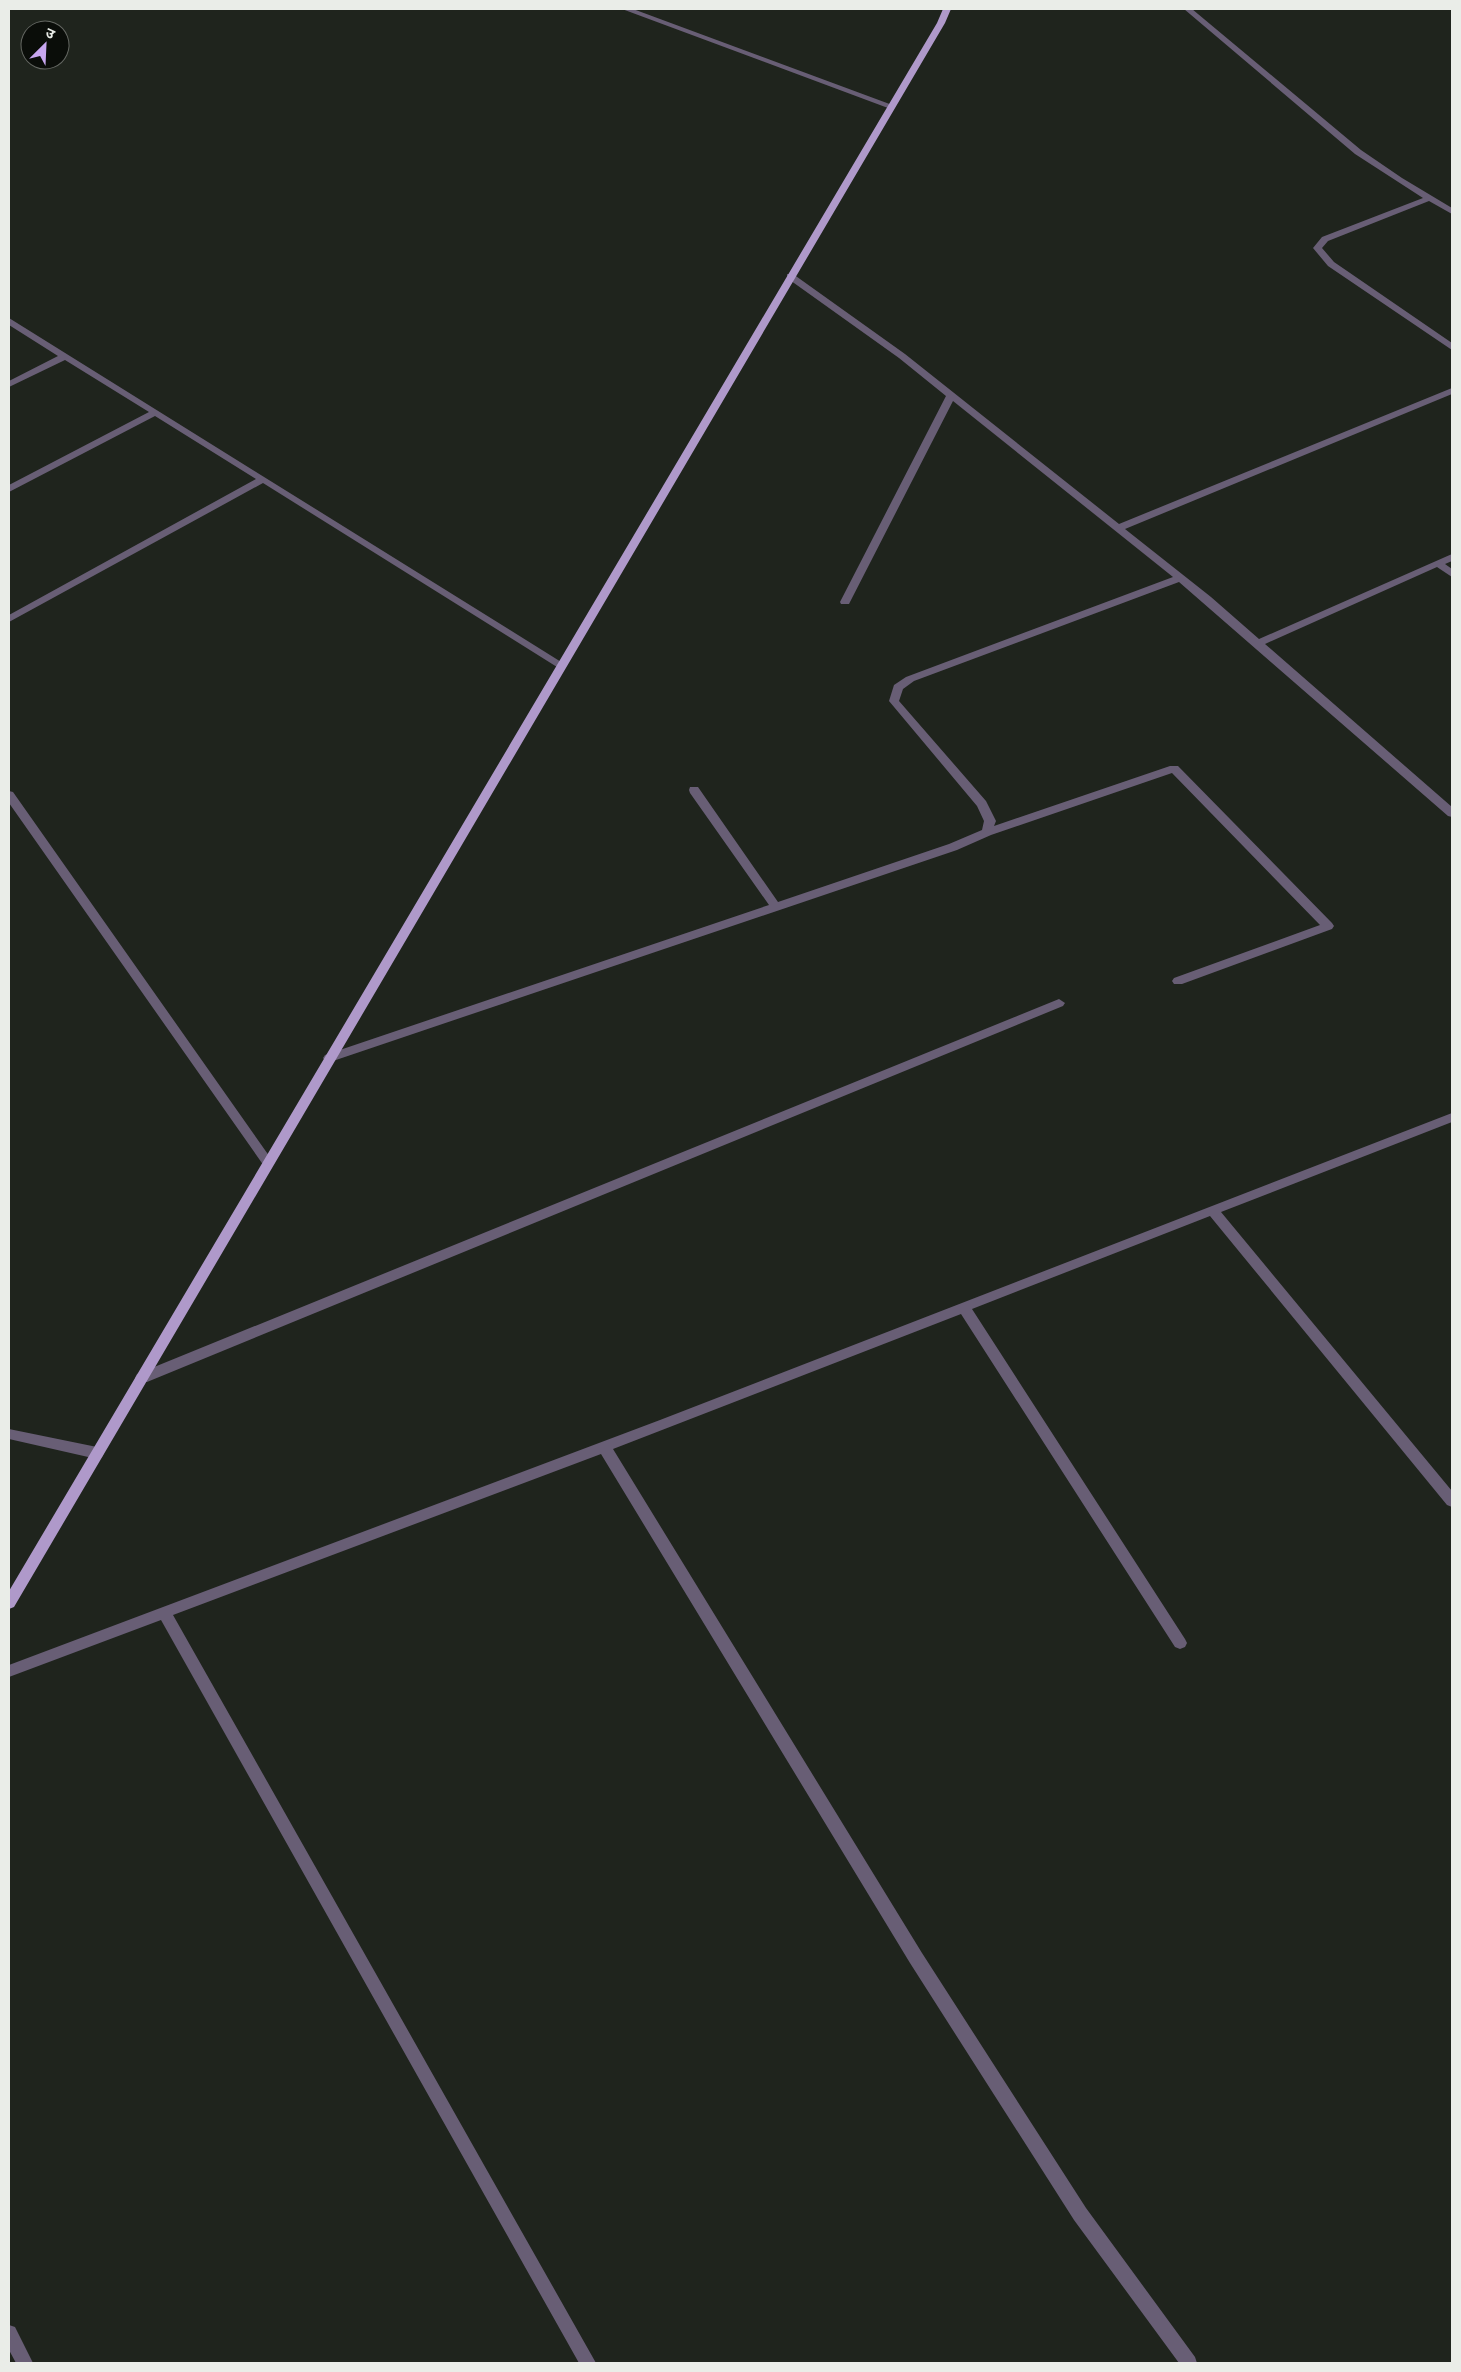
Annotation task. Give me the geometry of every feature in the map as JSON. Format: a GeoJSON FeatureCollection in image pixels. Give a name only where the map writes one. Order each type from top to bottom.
{"type":"FeatureCollection","features":[{"type":"Feature","properties":{"kind":"main road"},"geometry":{"type":"LineString","coordinates":[[9,1603],[947,9]]}},
{"type":"Feature","properties":{"kind":"street"},"geometry":{"type":"LineString","coordinates":[[626,9],[891,106]]}},
{"type":"Feature","properties":{"kind":"street"},"geometry":{"type":"LineString","coordinates":[[1188,9],[1358,152],[1452,212]]}},
{"type":"Feature","properties":{"kind":"street"},"geometry":{"type":"LineString","coordinates":[[1430,198],[1325,239],[1317,248],[1331,264],[1452,347]]}},
{"type":"Feature","properties":{"kind":"street"},"geometry":{"type":"LineString","coordinates":[[790,276],[902,356],[1181,578],[1452,813]]}},
{"type":"Feature","properties":{"kind":"street"},"geometry":{"type":"LineString","coordinates":[[9,321],[561,665]]}},
{"type":"Feature","properties":{"kind":"street"},"geometry":{"type":"LineString","coordinates":[[9,384],[65,356]]}},
{"type":"Feature","properties":{"kind":"street"},"geometry":{"type":"LineString","coordinates":[[1118,528],[1452,391]]}},
{"type":"Feature","properties":{"kind":"street"},"geometry":{"type":"LineString","coordinates":[[845,602],[951,395]]}},
{"type":"Feature","properties":{"kind":"street"},"geometry":{"type":"LineString","coordinates":[[9,489],[156,412]]}},
{"type":"Feature","properties":{"kind":"street"},"geometry":{"type":"LineString","coordinates":[[9,619],[263,479]]}},
{"type":"Feature","properties":{"kind":"street"},"geometry":{"type":"LineString","coordinates":[[1258,643],[1452,557]]}},
{"type":"Feature","properties":{"kind":"street"},"geometry":{"type":"LineString","coordinates":[[1438,564],[1452,574]]}},
{"type":"Feature","properties":{"kind":"street"},"geometry":{"type":"LineString","coordinates":[[987,832],[990,821],[982,804],[894,701],[898,687],[910,679],[1181,578]]}},
{"type":"Feature","properties":{"kind":"street"},"geometry":{"type":"LineString","coordinates":[[329,1058],[953,847],[987,832],[1174,769],[1328,926],[1178,981]]}},
{"type":"Feature","properties":{"kind":"street"},"geometry":{"type":"LineString","coordinates":[[694,790],[776,907]]}},
{"type":"Feature","properties":{"kind":"street"},"geometry":{"type":"LineString","coordinates":[[9,795],[268,1163]]}},
{"type":"Feature","properties":{"kind":"street"},"geometry":{"type":"LineString","coordinates":[[142,1378],[1059,1003]]}},
{"type":"Feature","properties":{"kind":"street"},"geometry":{"type":"LineString","coordinates":[[9,1671],[604,1447],[1452,1117]]}},
{"type":"Feature","properties":{"kind":"street"},"geometry":{"type":"LineString","coordinates":[[1212,1210],[1452,1501]]}},
{"type":"Feature","properties":{"kind":"street"},"geometry":{"type":"LineString","coordinates":[[964,1307],[1180,1643]]}},
{"type":"Feature","properties":{"kind":"street"},"geometry":{"type":"LineString","coordinates":[[9,1434],[98,1453]]}},
{"type":"Feature","properties":{"kind":"street"},"geometry":{"type":"LineString","coordinates":[[604,1447],[921,1966],[1080,2214],[1189,2363]]}},
{"type":"Feature","properties":{"kind":"street"},"geometry":{"type":"LineString","coordinates":[[164,1613],[588,2363]]}},
{"type":"Feature","properties":{"kind":"street"},"geometry":{"type":"LineString","coordinates":[[9,2333],[26,2363]]}}]}
